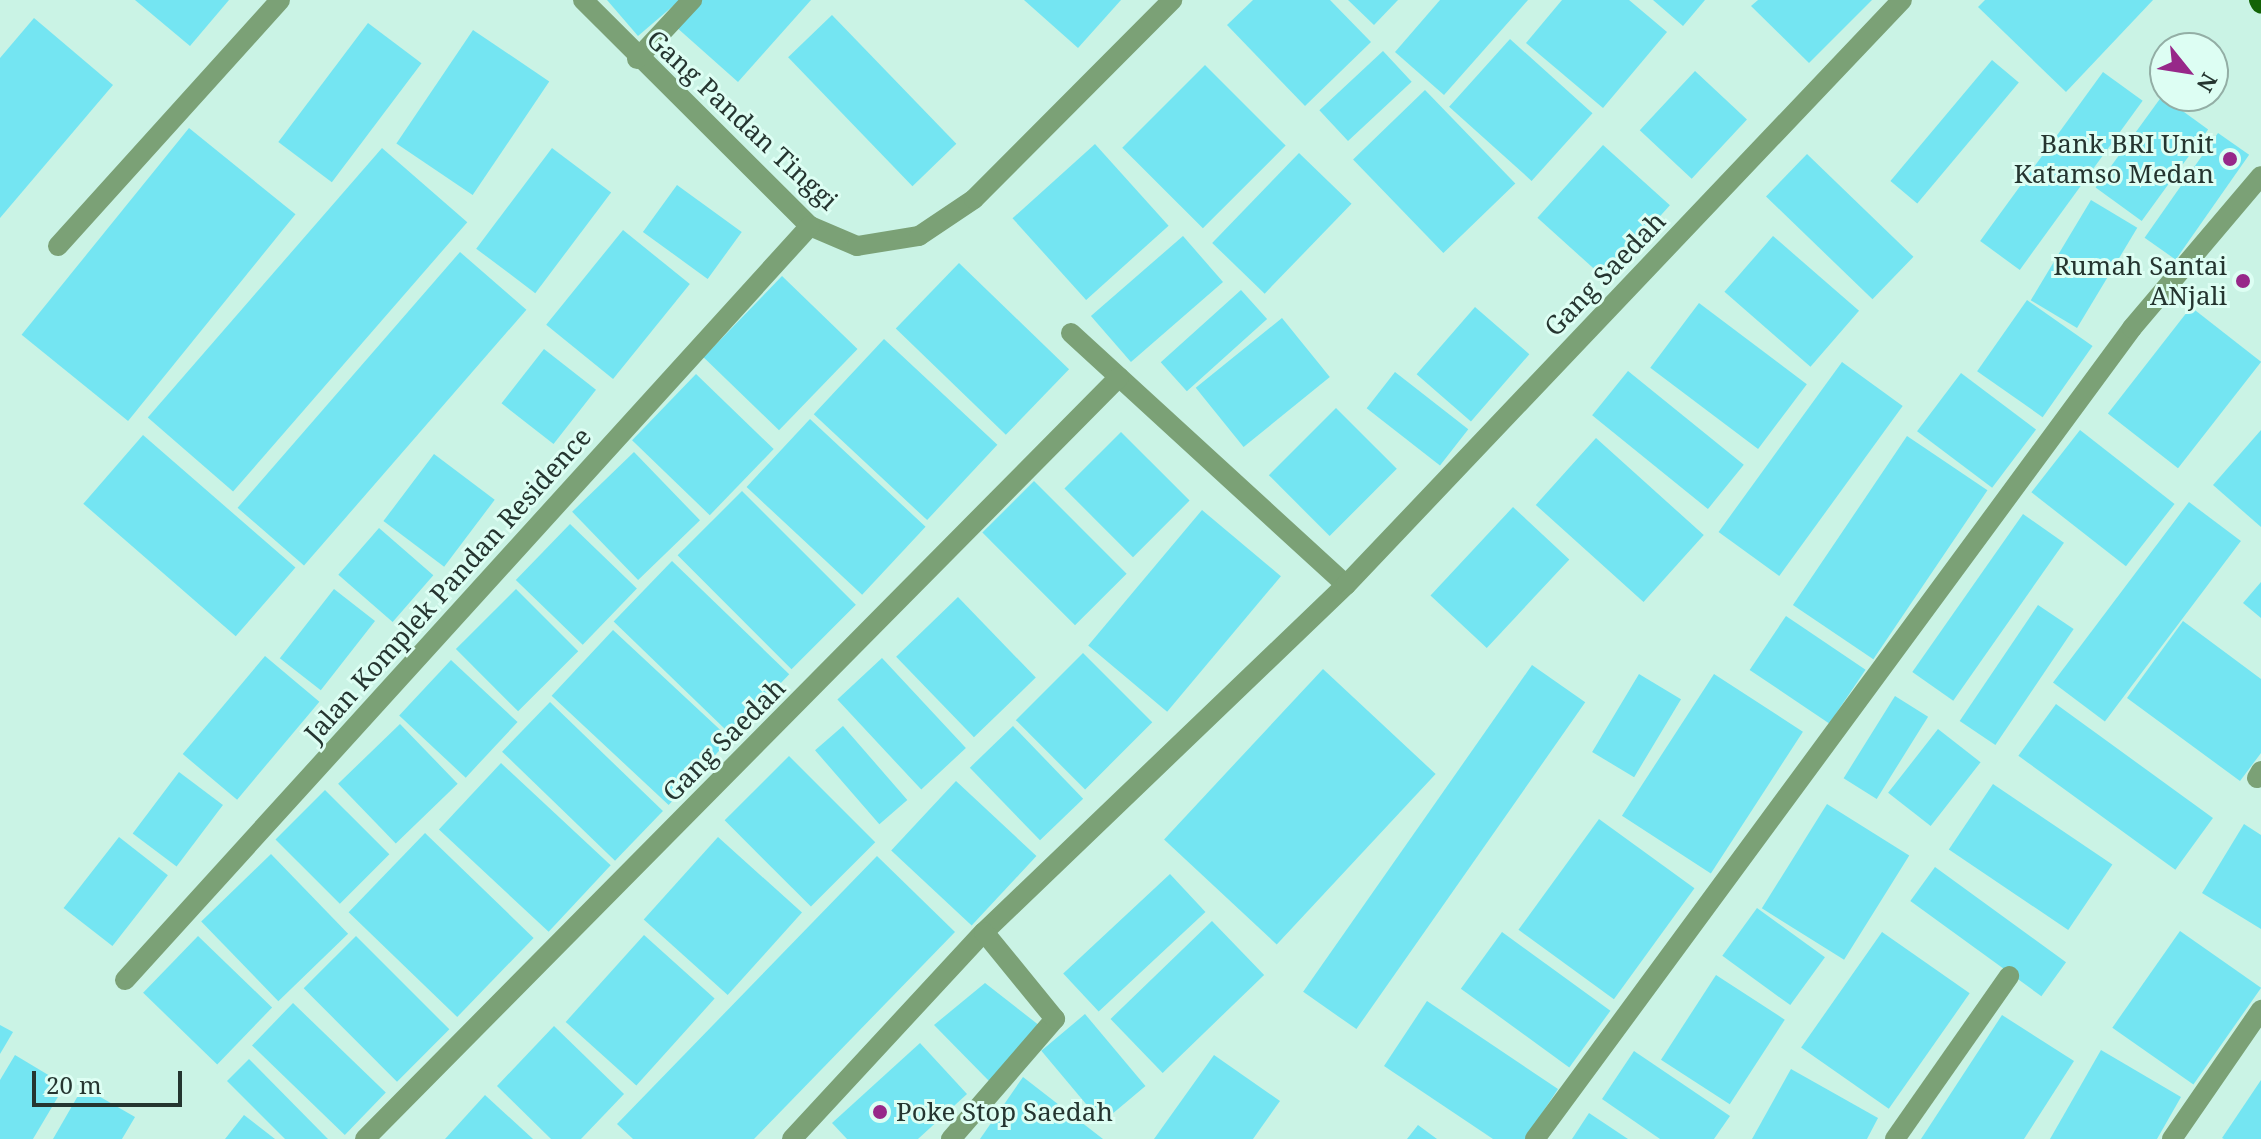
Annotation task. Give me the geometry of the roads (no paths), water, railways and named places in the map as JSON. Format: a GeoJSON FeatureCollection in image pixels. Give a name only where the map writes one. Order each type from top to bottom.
{"type":"FeatureCollection","features":[{"type":"Feature","properties":{"kind":"street"},"geometry":{"type":"LineString","coordinates":[[58,246],[280,0]]}},
{"type":"Feature","properties":{"kind":"street","name":"Gang Pandan Tinggi"},"geometry":{"type":"LineString","coordinates":[[583,0],[637,59],[810,226],[857,246],[919,236],[974,199],[1172,0]]}},
{"type":"Feature","properties":{"kind":"street"},"geometry":{"type":"LineString","coordinates":[[637,59],[692,0]]}},
{"type":"Feature","properties":{"kind":"street","name":"Gang Saedah"},"geometry":{"type":"LineString","coordinates":[[792,1139],[984,932],[1346,585],[1902,0]]}},
{"type":"Feature","properties":{"kind":"street"},"geometry":{"type":"LineString","coordinates":[[1535,1139],[2132,328],[2261,176]]}},
{"type":"Feature","properties":{"kind":"street","name":"Jalan Komplek Pandan Residence"},"geometry":{"type":"LineString","coordinates":[[125,980],[810,226]]}},
{"type":"Feature","properties":{"kind":"street"},"geometry":{"type":"LineString","coordinates":[[1071,333],[1346,585]]}},
{"type":"Feature","properties":{"kind":"street","name":"Gang Saedah"},"geometry":{"type":"LineString","coordinates":[[365,1139],[1119,377]]}},
{"type":"Feature","properties":{"kind":"street"},"geometry":{"type":"LineString","coordinates":[[951,1139],[1055,1019],[984,932]]}},
{"type":"Feature","properties":{"kind":"street"},"geometry":{"type":"LineString","coordinates":[[1895,1139],[2009,976]]}},
{"type":"Feature","properties":{"kind":"street"},"geometry":{"type":"LineString","coordinates":[[2172,1139],[2261,1010]]}},
{"type":"Feature","properties":{"kind":"place","name":"Bank BRI Unit Katamso Medan"},"geometry":{"type":"Point","coordinates":[2230,159]}},
{"type":"Feature","properties":{"kind":"place","name":"Rumah Santai ANjali"},"geometry":{"type":"Point","coordinates":[2243,281]}},
{"type":"Feature","properties":{"kind":"place","name":"Poke Stop Saedah"},"geometry":{"type":"Point","coordinates":[880,1112]}}]}
